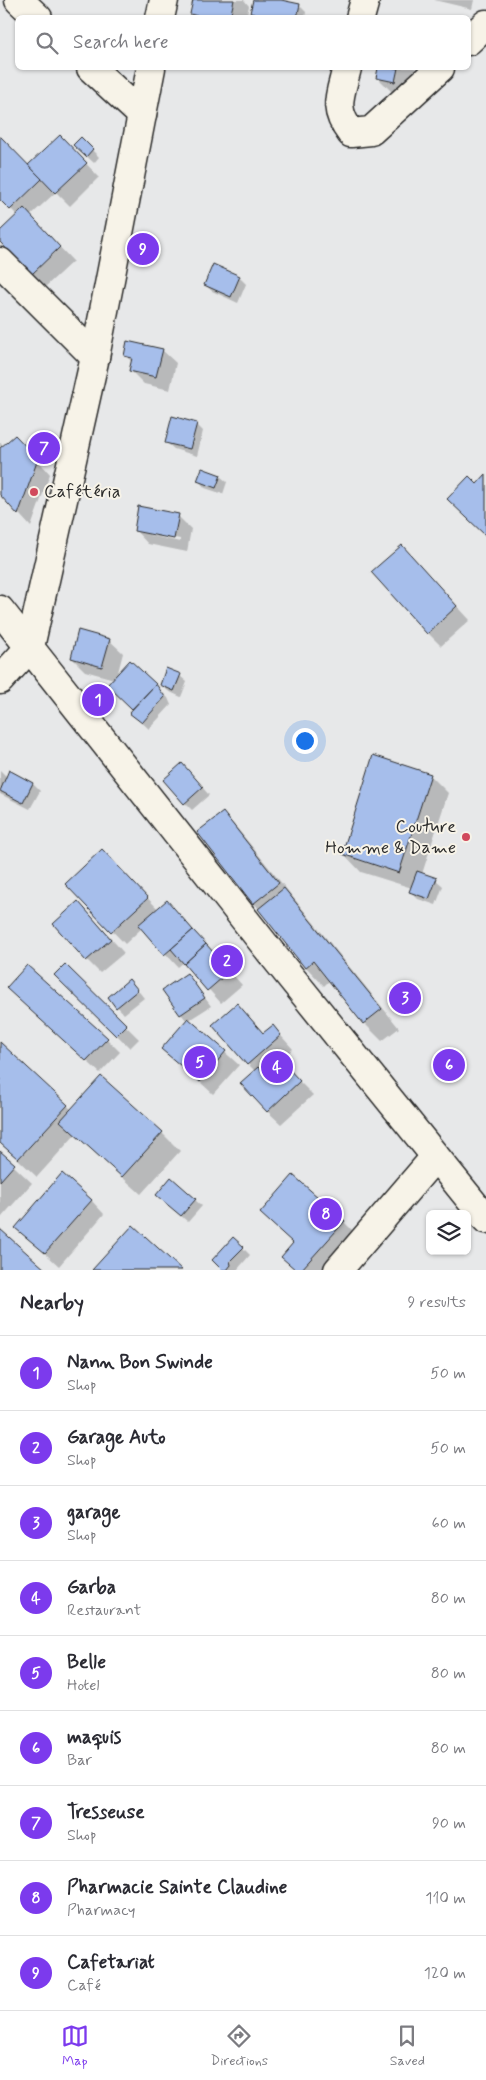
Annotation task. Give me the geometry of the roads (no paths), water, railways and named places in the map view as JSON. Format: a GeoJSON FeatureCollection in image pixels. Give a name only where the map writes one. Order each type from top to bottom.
{"type":"FeatureCollection","features":[{"type":"Feature","properties":{"kind":"street"},"geometry":{"type":"LineString","coordinates":[[19,0],[35,15]]}},
{"type":"Feature","properties":{"kind":"street"},"geometry":{"type":"LineString","coordinates":[[161,15],[164,0]]}},
{"type":"Feature","properties":{"kind":"street"},"geometry":{"type":"LineString","coordinates":[[361,15],[365,0]]}},
{"type":"Feature","properties":{"kind":"street"},"geometry":{"type":"LineString","coordinates":[[471,37],[486,24]]}},
{"type":"Feature","properties":{"kind":"street"},"geometry":{"type":"LineString","coordinates":[[93,70],[142,115]]}},
{"type":"Feature","properties":{"kind":"street"},"geometry":{"type":"LineString","coordinates":[[0,680],[30,647],[95,357],[151,70]]}},
{"type":"Feature","properties":{"kind":"street"},"geometry":{"type":"LineString","coordinates":[[346,70],[338,102],[340,120],[351,133],[371,131],[438,70]]}},
{"type":"Feature","properties":{"kind":"street"},"geometry":{"type":"LineString","coordinates":[[0,262],[95,357]]}},
{"type":"Feature","properties":{"kind":"street"},"geometry":{"type":"LineString","coordinates":[[0,610],[486,1220]]}},
{"type":"Feature","properties":{"kind":"street"},"geometry":{"type":"LineString","coordinates":[[338,1270],[435,1157]]}},
{"type":"Feature","properties":{"kind":"place","name":"Cafetariat"},"geometry":{"type":"Point","coordinates":[143,249]}},
{"type":"Feature","properties":{"kind":"place","name":"Tresseuse"},"geometry":{"type":"Point","coordinates":[44,448]}},
{"type":"Feature","properties":{"kind":"place","name":"Cafétéria"},"geometry":{"type":"Point","coordinates":[34,492]}},
{"type":"Feature","properties":{"kind":"place","name":"Nann Bon Swinde"},"geometry":{"type":"Point","coordinates":[98,700]}},
{"type":"Feature","properties":{"kind":"place","name":"Couture Homme & Dame"},"geometry":{"type":"Point","coordinates":[466,837]}},
{"type":"Feature","properties":{"kind":"place","name":"Garage Auto"},"geometry":{"type":"Point","coordinates":[227,961]}},
{"type":"Feature","properties":{"kind":"place","name":"garage"},"geometry":{"type":"Point","coordinates":[405,998]}},
{"type":"Feature","properties":{"kind":"place","name":"Belle"},"geometry":{"type":"Point","coordinates":[200,1062]}},
{"type":"Feature","properties":{"kind":"place","name":"maquis"},"geometry":{"type":"Point","coordinates":[449,1065]}},
{"type":"Feature","properties":{"kind":"place","name":"Garba"},"geometry":{"type":"Point","coordinates":[277,1067]}},
{"type":"Feature","properties":{"kind":"place","name":"Pharmacie Sainte Claudine"},"geometry":{"type":"Point","coordinates":[326,1214]}}]}
